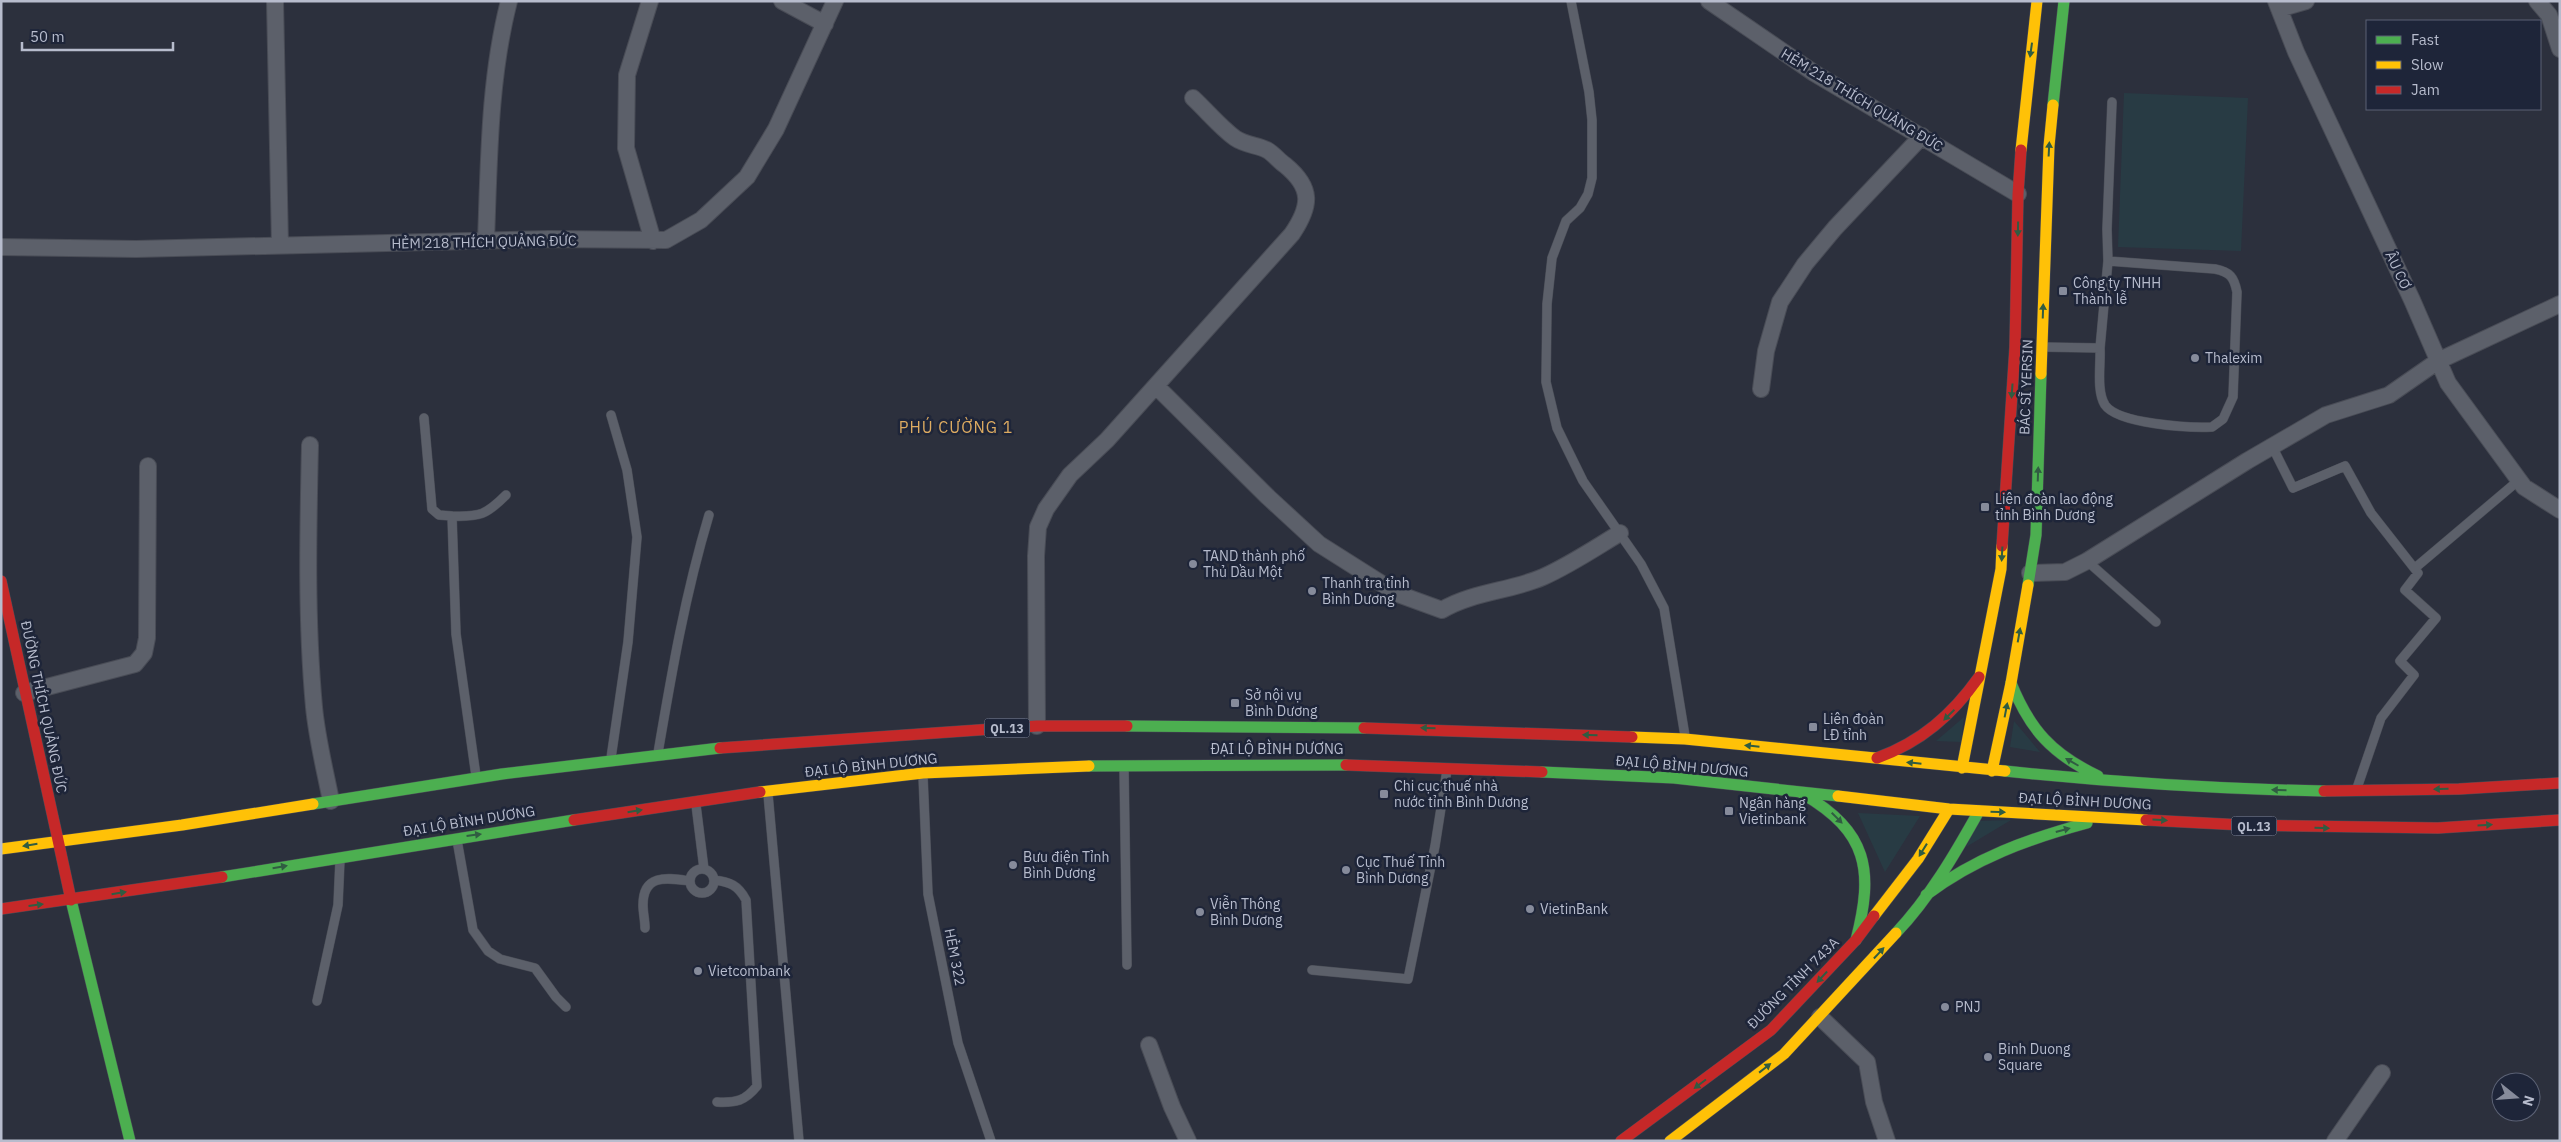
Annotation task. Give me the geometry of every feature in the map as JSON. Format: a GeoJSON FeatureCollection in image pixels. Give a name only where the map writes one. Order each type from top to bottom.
{"type":"FeatureCollection","features":[{"type":"Feature","properties":{"kind":"main road","name":"BÁC SĨ YERSIN"},"geometry":{"type":"LineString","coordinates":[[1991,775],[2011,683],[2036,535],[2029,347],[2033,197],[2027,80],[2037,1]]}},
{"type":"Feature","properties":{"kind":"main road"},"geometry":{"type":"LineString","coordinates":[[2043,1],[2064,3]]}},
{"type":"Feature","properties":{"kind":"main road","name":"BÁC SĨ YERSIN"},"geometry":{"type":"LineString","coordinates":[[1961,773],[2001,569],[2029,347],[2033,197],[2049,146],[2064,3]]}},
{"type":"Feature","properties":{"kind":"main road","name":"ĐƯỜNG THÍCH QUẢNG ĐỨC"},"geometry":{"type":"LineString","coordinates":[[1,581],[24,693],[71,900]]}},
{"type":"Feature","properties":{"kind":"main road"},"geometry":{"type":"LineString","coordinates":[[1874,759],[1899,750],[1928,732],[1952,712],[1979,677]]}},
{"type":"Feature","properties":{"kind":"main road"},"geometry":{"type":"LineString","coordinates":[[2011,683],[2027,720],[2049,748],[2078,766],[2116,782]]}},
{"type":"Feature","properties":{"kind":"main road","name":"ĐẠI LỘ BÌNH DƯƠNG"},"geometry":{"type":"LineString","coordinates":[[1,849],[182,825],[476,778],[658,755],[732,747],[1037,730],[1410,728],[1685,739],[1874,759],[1961,773],[2231,789],[2356,791],[2459,789],[2560,783]]}},
{"type":"Feature","properties":{"kind":"main road","name":"ĐẠI LỘ BÌNH DƯƠNG"},"geometry":{"type":"LineString","coordinates":[[1,909],[71,900],[456,838],[767,791],[1038,763],[1447,767],[1674,778],[1949,808],[1980,807],[2111,818],[2242,825],[2438,828],[2560,820]]}},
{"type":"Feature","properties":{"kind":"main road"},"geometry":{"type":"LineString","coordinates":[[1797,791],[1811,798],[1836,817],[1847,828],[1861,853],[1867,886],[1865,906],[1856,940]]}},
{"type":"Feature","properties":{"kind":"main road","name":"ĐƯỜNG TỈNH 743A"},"geometry":{"type":"LineString","coordinates":[[1665,1131],[1771,1030],[1856,940],[1918,860],[1954,797]]}},
{"type":"Feature","properties":{"kind":"main road","name":"ĐƯỜNG TỈNH 743A"},"geometry":{"type":"LineString","coordinates":[[1621,1141],[1665,1131],[1784,1054],[1912,916],[1956,853],[1980,807]]}},
{"type":"Feature","properties":{"kind":"main road"},"geometry":{"type":"LineString","coordinates":[[1926,895],[1964,868],[2005,848],[2111,818]]}},
{"type":"Feature","properties":{"kind":"main road"},"geometry":{"type":"LineString","coordinates":[[71,900],[130,1141]]}},
{"type":"Feature","properties":{"kind":"street"},"geometry":{"type":"LineString","coordinates":[[276,1],[280,246]]}},
{"type":"Feature","properties":{"kind":"street"},"geometry":{"type":"LineString","coordinates":[[486,241],[490,130],[500,35],[509,1]]}},
{"type":"Feature","properties":{"kind":"street"},"geometry":{"type":"LineString","coordinates":[[650,1],[627,75],[626,148],[653,241]]}},
{"type":"Feature","properties":{"kind":"street"},"geometry":{"type":"LineString","coordinates":[[782,1],[825,24]]}},
{"type":"Feature","properties":{"kind":"street","name":"HẺM 218 THÍCH QUẢNG ĐỨC"},"geometry":{"type":"LineString","coordinates":[[1,247],[136,249],[486,241],[666,240],[702,220],[747,177],[776,129],[835,1]]}},
{"type":"Feature","properties":{"kind":"street","name":"HẺM 218 THÍCH QUẢNG ĐỨC"},"geometry":{"type":"LineString","coordinates":[[1709,1],[1814,73],[1922,136],[2033,197]]}},
{"type":"Feature","properties":{"kind":"street"},"geometry":{"type":"LineString","coordinates":[[2277,5],[2306,1]]}},
{"type":"Feature","properties":{"kind":"street"},"geometry":{"type":"LineString","coordinates":[[2536,1],[2549,15],[2560,49]]}},
{"type":"Feature","properties":{"kind":"street","name":"ÂU CƠ"},"geometry":{"type":"LineString","coordinates":[[2277,5],[2448,383],[2524,487],[2543,501],[2560,510]]}},
{"type":"Feature","properties":{"kind":"street"},"geometry":{"type":"LineString","coordinates":[[1037,730],[1036,556],[1038,527],[1046,509],[1070,475],[1107,440],[1156,386],[1292,234],[1303,218],[1307,199],[1305,186],[1298,176],[1267,150],[1249,146],[1234,138],[1193,98]]}},
{"type":"Feature","properties":{"kind":"street"},"geometry":{"type":"LineString","coordinates":[[1761,389],[1766,351],[1780,302],[1805,264],[1835,228],[1922,136]]}},
{"type":"Feature","properties":{"kind":"street"},"geometry":{"type":"LineString","coordinates":[[2030,573],[2065,572],[2087,561],[2272,446],[2326,415],[2389,395],[2438,361],[2560,304]]}},
{"type":"Feature","properties":{"kind":"street"},"geometry":{"type":"LineString","coordinates":[[1156,386],[1268,497],[1319,544],[1398,594],[1442,610],[1460,599],[1482,597],[1543,577],[1620,533]]}},
{"type":"Feature","properties":{"kind":"street"},"geometry":{"type":"LineString","coordinates":[[310,445],[307,581],[311,673],[314,710],[331,801]]}},
{"type":"Feature","properties":{"kind":"street"},"geometry":{"type":"LineString","coordinates":[[24,693],[135,664],[144,654],[147,638],[148,466]]}},
{"type":"Feature","properties":{"kind":"street"},"geometry":{"type":"LineString","coordinates":[[1820,1017],[1867,1062],[1874,1102],[1887,1141]]}},
{"type":"Feature","properties":{"kind":"street"},"geometry":{"type":"LineString","coordinates":[[1149,1045],[1172,1107],[1188,1141]]}},
{"type":"Feature","properties":{"kind":"street"},"geometry":{"type":"LineString","coordinates":[[2335,1141],[2382,1074]]}},
{"type":"Feature","properties":{"kind":"lane"},"geometry":{"type":"LineString","coordinates":[[1571,1],[1590,102],[1592,178],[1584,201],[1566,221],[1552,258],[1547,304],[1546,382],[1557,428],[1584,481],[1641,564],[1664,608],[1685,739]]}},
{"type":"Feature","properties":{"kind":"lane"},"geometry":{"type":"LineString","coordinates":[[2108,260],[2215,268],[2226,271],[2234,279],[2236,301],[2233,397],[2230,408],[2218,423],[2212,427],[2128,419],[2114,414],[2104,404],[2100,348],[2108,260],[2107,229],[2112,102]]}},
{"type":"Feature","properties":{"kind":"lane"},"geometry":{"type":"LineString","coordinates":[[2029,347],[2100,348]]}},
{"type":"Feature","properties":{"kind":"lane"},"geometry":{"type":"LineString","coordinates":[[610,761],[628,642],[638,537],[627,470],[612,415]]}},
{"type":"Feature","properties":{"kind":"lane"},"geometry":{"type":"LineString","coordinates":[[424,418],[432,509],[439,515],[474,516],[485,514],[506,495]]}},
{"type":"Feature","properties":{"kind":"lane"},"geometry":{"type":"LineString","coordinates":[[2272,446],[2293,488],[2345,466],[2371,513],[2418,573],[2405,590],[2436,618],[2400,662],[2414,675],[2382,718],[2356,791]]}},
{"type":"Feature","properties":{"kind":"lane"},"geometry":{"type":"LineString","coordinates":[[2415,568],[2519,480]]}},
{"type":"Feature","properties":{"kind":"lane"},"geometry":{"type":"LineString","coordinates":[[658,755],[682,616],[691,574],[709,515]]}},
{"type":"Feature","properties":{"kind":"lane"},"geometry":{"type":"LineString","coordinates":[[452,516],[456,634],[476,778]]}},
{"type":"Feature","properties":{"kind":"lane"},"geometry":{"type":"LineString","coordinates":[[2087,561],[2156,622]]}},
{"type":"Feature","properties":{"kind":"lane"},"geometry":{"type":"LineString","coordinates":[[1124,764],[1126,965]]}},
{"type":"Feature","properties":{"kind":"lane"},"geometry":{"type":"LineString","coordinates":[[1312,970],[1408,979],[1435,846],[1447,767]]}},
{"type":"Feature","properties":{"kind":"lane","name":"HẺM 322"},"geometry":{"type":"LineString","coordinates":[[923,774],[928,894],[958,1042],[991,1141]]}},
{"type":"Feature","properties":{"kind":"lane"},"geometry":{"type":"LineString","coordinates":[[767,791],[799,1141]]}},
{"type":"Feature","properties":{"kind":"lane"},"geometry":{"type":"LineString","coordinates":[[696,801],[704,869]]}},
{"type":"Feature","properties":{"kind":"lane"},"geometry":{"type":"LineString","coordinates":[[456,838],[473,930],[488,951],[500,959],[535,968],[556,997],[566,1007]]}},
{"type":"Feature","properties":{"kind":"lane"},"geometry":{"type":"LineString","coordinates":[[317,1002],[338,905],[340,857]]}},
{"type":"Feature","properties":{"kind":"lane"},"geometry":{"type":"LineString","coordinates":[[704,869],[712,874],[714,880],[713,887],[702,893],[696,892],[690,881],[696,871],[704,869]]}},
{"type":"Feature","properties":{"kind":"lane"},"geometry":{"type":"LineString","coordinates":[[645,928],[643,903],[648,886],[654,880],[668,878],[690,881]]}},
{"type":"Feature","properties":{"kind":"lane"},"geometry":{"type":"LineString","coordinates":[[714,880],[730,882],[740,890],[746,900],[757,1086],[748,1098],[736,1103],[717,1102]]}},
{"type":"Feature","properties":{"kind":"shaded area"},"geometry":{"type":"Polygon","coordinates":[[[2124,93],[2248,98],[2241,251],[2118,247],[2124,93]]]}},
{"type":"Feature","properties":{"kind":"shaded area"},"geometry":{"type":"Polygon","coordinates":[[[1964,717],[1961,742],[1936,741],[1964,717]]]}},
{"type":"Feature","properties":{"kind":"shaded area"},"geometry":{"type":"Polygon","coordinates":[[[2014,721],[2040,752],[2010,747],[2014,721]]]}},
{"type":"Feature","properties":{"kind":"shaded area"},"geometry":{"type":"Polygon","coordinates":[[[1858,813],[1920,816],[1885,872],[1858,813]]]}},
{"type":"Feature","properties":{"kind":"shaded area"},"geometry":{"type":"Polygon","coordinates":[[[2011,820],[1966,847],[1978,821],[2011,820]]]}},
{"type":"Feature","properties":{"kind":"traffic: fast"},"geometry":{"type":"LineString","coordinates":[[2053,105],[2064,1]]}},
{"type":"Feature","properties":{"kind":"traffic: fast"},"geometry":{"type":"LineString","coordinates":[[2028,585],[2036,535],[2041,374]]}},
{"type":"Feature","properties":{"kind":"traffic: fast"},"geometry":{"type":"LineString","coordinates":[[2011,683],[2026,714],[2044,739],[2068,759],[2098,776]]}},
{"type":"Feature","properties":{"kind":"traffic: fast"},"geometry":{"type":"LineString","coordinates":[[1127,726],[1364,728]]}},
{"type":"Feature","properties":{"kind":"traffic: fast"},"geometry":{"type":"LineString","coordinates":[[313,804],[502,774],[720,748]]}},
{"type":"Feature","properties":{"kind":"traffic: fast"},"geometry":{"type":"LineString","coordinates":[[1089,766],[1346,765]]}},
{"type":"Feature","properties":{"kind":"traffic: fast"},"geometry":{"type":"LineString","coordinates":[[2005,771],[2164,784],[2324,791]]}},
{"type":"Feature","properties":{"kind":"traffic: fast"},"geometry":{"type":"LineString","coordinates":[[1542,772],[1674,778],[1838,796]]}},
{"type":"Feature","properties":{"kind":"traffic: fast"},"geometry":{"type":"LineString","coordinates":[[1803,794],[1825,808],[1841,823],[1853,838],[1861,855],[1864,873],[1864,893],[1862,915],[1856,940]]}},
{"type":"Feature","properties":{"kind":"traffic: fast"},"geometry":{"type":"LineString","coordinates":[[1896,933],[1931,890],[1979,811]]}},
{"type":"Feature","properties":{"kind":"traffic: fast"},"geometry":{"type":"LineString","coordinates":[[222,877],[574,820]]}},
{"type":"Feature","properties":{"kind":"traffic: fast"},"geometry":{"type":"LineString","coordinates":[[1926,895],[1964,870],[2003,851],[2087,823]]}},
{"type":"Feature","properties":{"kind":"traffic: fast"},"geometry":{"type":"LineString","coordinates":[[71,900],[130,1141]]}},
{"type":"Feature","properties":{"kind":"traffic: slow"},"geometry":{"type":"LineString","coordinates":[[2021,150],[2037,1]]}},
{"type":"Feature","properties":{"kind":"traffic: slow"},"geometry":{"type":"LineString","coordinates":[[2041,374],[2049,146],[2053,105]]}},
{"type":"Feature","properties":{"kind":"traffic: slow"},"geometry":{"type":"LineString","coordinates":[[1962,768],[2001,569],[2002,546]]}},
{"type":"Feature","properties":{"kind":"traffic: slow"},"geometry":{"type":"LineString","coordinates":[[1992,771],[2011,683],[2028,585]]}},
{"type":"Feature","properties":{"kind":"traffic: slow"},"geometry":{"type":"LineString","coordinates":[[1632,737],[1685,739],[2005,771]]}},
{"type":"Feature","properties":{"kind":"traffic: slow"},"geometry":{"type":"LineString","coordinates":[[760,792],[923,773],[1089,766]]}},
{"type":"Feature","properties":{"kind":"traffic: slow"},"geometry":{"type":"LineString","coordinates":[[1838,796],[1949,809],[2146,820]]}},
{"type":"Feature","properties":{"kind":"traffic: slow"},"geometry":{"type":"LineString","coordinates":[[1,849],[182,825],[313,804]]}},
{"type":"Feature","properties":{"kind":"traffic: slow"},"geometry":{"type":"LineString","coordinates":[[1874,916],[1918,859],[1949,809]]}},
{"type":"Feature","properties":{"kind":"traffic: slow"},"geometry":{"type":"LineString","coordinates":[[1670,1141],[1784,1054],[1896,933]]}},
{"type":"Feature","properties":{"kind":"traffic: jam"},"geometry":{"type":"LineString","coordinates":[[2002,546],[2015,347],[2018,194],[2021,150]]}},
{"type":"Feature","properties":{"kind":"traffic: jam"},"geometry":{"type":"LineString","coordinates":[[1,581],[58,840]]}},
{"type":"Feature","properties":{"kind":"traffic: jam"},"geometry":{"type":"LineString","coordinates":[[1877,758],[1908,744],[1934,726],[1958,703],[1979,677]]}},
{"type":"Feature","properties":{"kind":"traffic: jam"},"geometry":{"type":"LineString","coordinates":[[720,748],[1037,726],[1127,726]]}},
{"type":"Feature","properties":{"kind":"traffic: jam"},"geometry":{"type":"LineString","coordinates":[[1364,728],[1632,737]]}},
{"type":"Feature","properties":{"kind":"traffic: jam"},"geometry":{"type":"LineString","coordinates":[[1346,765],[1542,772]]}},
{"type":"Feature","properties":{"kind":"traffic: jam"},"geometry":{"type":"LineString","coordinates":[[2324,791],[2459,789],[2560,783]]}},
{"type":"Feature","properties":{"kind":"traffic: jam"},"geometry":{"type":"LineString","coordinates":[[574,820],[760,792]]}},
{"type":"Feature","properties":{"kind":"traffic: jam"},"geometry":{"type":"LineString","coordinates":[[2146,820],[2242,825],[2438,828],[2560,820]]}},
{"type":"Feature","properties":{"kind":"traffic: jam"},"geometry":{"type":"LineString","coordinates":[[58,840],[71,900]]}},
{"type":"Feature","properties":{"kind":"traffic: jam"},"geometry":{"type":"LineString","coordinates":[[1,909],[222,877]]}},
{"type":"Feature","properties":{"kind":"traffic: jam"},"geometry":{"type":"LineString","coordinates":[[1621,1141],[1771,1030],[1856,940],[1874,916]]}},
{"type":"Feature","properties":{"kind":"place","name":"Công ty TNHH Thành lễ"},"geometry":{"type":"Point","coordinates":[2063,291]}},
{"type":"Feature","properties":{"kind":"place","name":"Thalexim"},"geometry":{"type":"Point","coordinates":[2195,358]}},
{"type":"Feature","properties":{"kind":"place","name":"Liên đoàn lao động tỉnh Bình Dương"},"geometry":{"type":"Point","coordinates":[1985,507]}},
{"type":"Feature","properties":{"kind":"place","name":"TAND thành phố Thủ Dầu Một"},"geometry":{"type":"Point","coordinates":[1193,564]}},
{"type":"Feature","properties":{"kind":"place","name":"Thanh tra tỉnh Bình Dương"},"geometry":{"type":"Point","coordinates":[1312,591]}},
{"type":"Feature","properties":{"kind":"place","name":"Sở nội vụ Bình Dương"},"geometry":{"type":"Point","coordinates":[1235,703]}},
{"type":"Feature","properties":{"kind":"place","name":"Liên đoàn LĐ tỉnh"},"geometry":{"type":"Point","coordinates":[1813,727]}},
{"type":"Feature","properties":{"kind":"place","name":"Chi cục thuế nhà nước tỉnh Bình Dương"},"geometry":{"type":"Point","coordinates":[1384,794]}},
{"type":"Feature","properties":{"kind":"place","name":"Ngân hàng Vietinbank"},"geometry":{"type":"Point","coordinates":[1729,811]}},
{"type":"Feature","properties":{"kind":"place","name":"Bưu điện Tỉnh Bình Dương"},"geometry":{"type":"Point","coordinates":[1013,865]}},
{"type":"Feature","properties":{"kind":"place","name":"Cục Thuế Tỉnh Bình Dương"},"geometry":{"type":"Point","coordinates":[1346,870]}},
{"type":"Feature","properties":{"kind":"place","name":"VietinBank"},"geometry":{"type":"Point","coordinates":[1530,909]}},
{"type":"Feature","properties":{"kind":"place","name":"Viễn Thông Bình Dương"},"geometry":{"type":"Point","coordinates":[1200,912]}},
{"type":"Feature","properties":{"kind":"place","name":"Vietcombank"},"geometry":{"type":"Point","coordinates":[698,971]}},
{"type":"Feature","properties":{"kind":"place","name":"PNJ"},"geometry":{"type":"Point","coordinates":[1945,1007]}},
{"type":"Feature","properties":{"kind":"place","name":"Binh Duong Square"},"geometry":{"type":"Point","coordinates":[1988,1057]}},
{"type":"Feature","properties":{"kind":"district","name":"PHÚ CƯỜNG 1"},"geometry":{"type":"Point","coordinates":[956,427]}}]}
